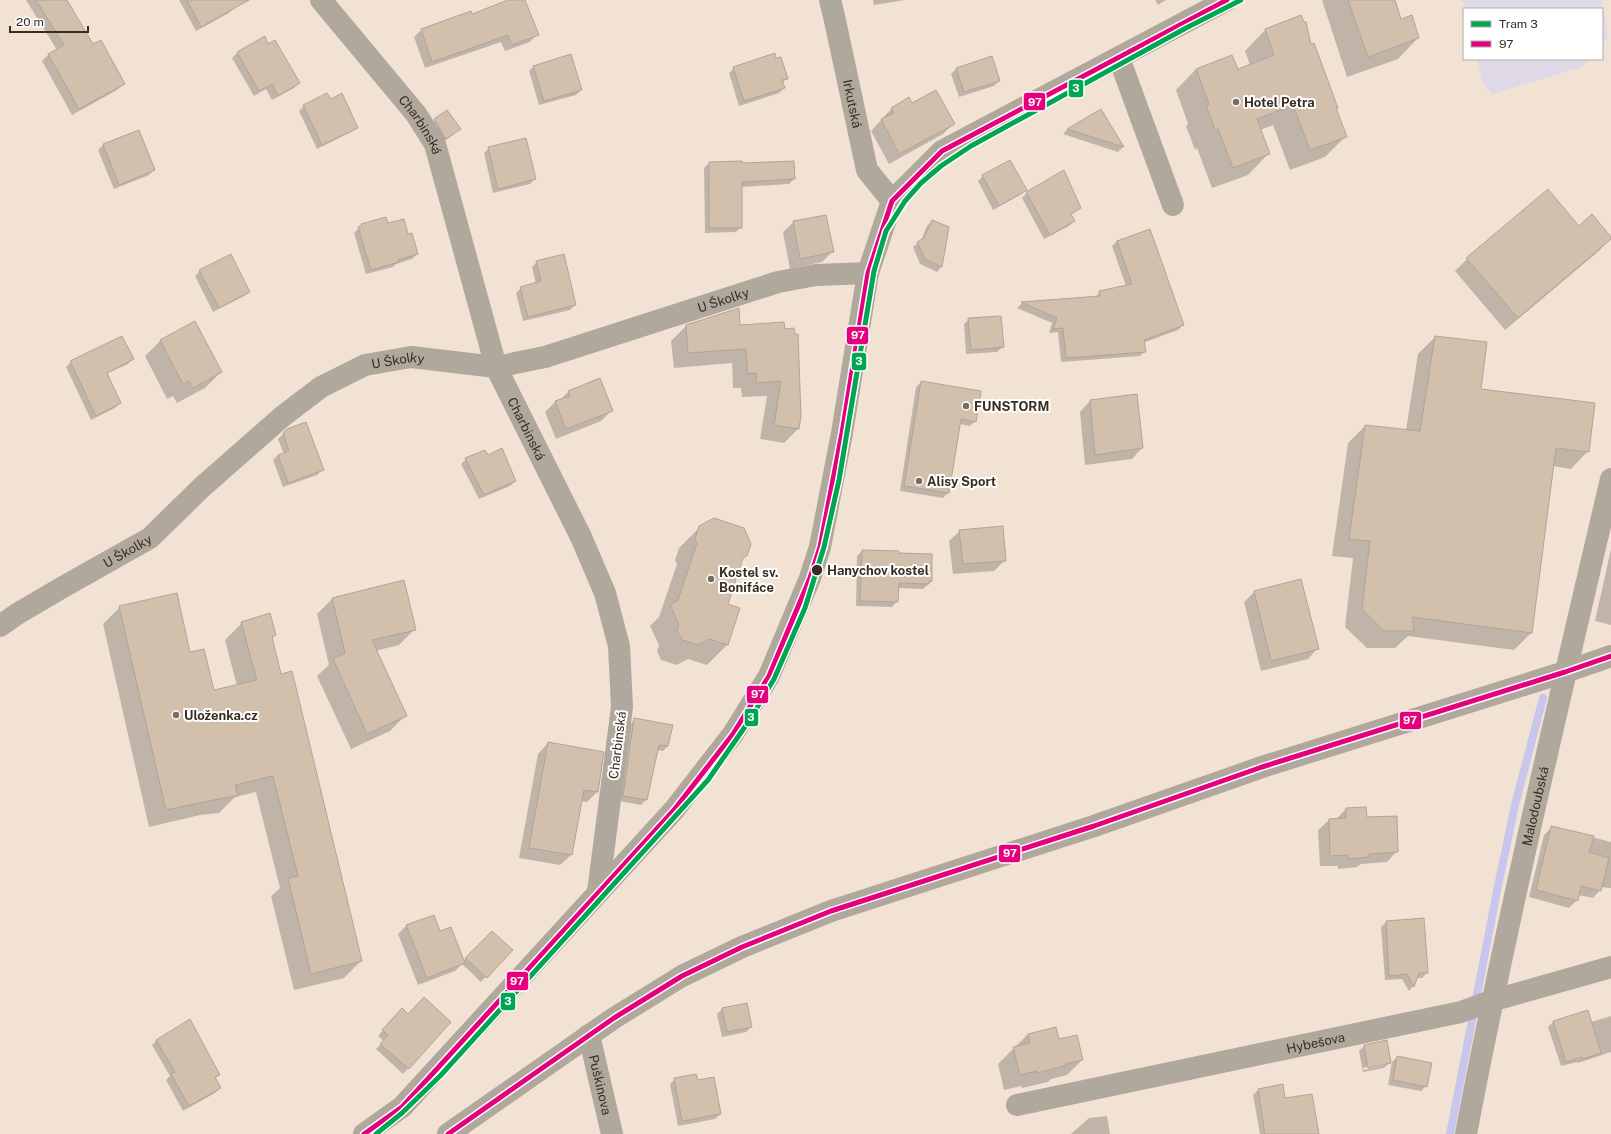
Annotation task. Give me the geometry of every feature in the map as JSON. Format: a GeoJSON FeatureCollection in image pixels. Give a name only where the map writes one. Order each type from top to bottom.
{"type":"FeatureCollection","features":[{"type":"Feature","properties":{"kind":"street","name":"Charbinská"},"geometry":{"type":"LineString","coordinates":[[321,0],[416,114],[434,144],[496,367],[581,537],[605,593],[619,646],[622,707],[598,892]]}},
{"type":"Feature","properties":{"kind":"street","name":"Irkutská"},"geometry":{"type":"LineString","coordinates":[[830,0],[867,170],[892,200]]}},
{"type":"Feature","properties":{"kind":"street"},"geometry":{"type":"LineString","coordinates":[[364,1134],[402,1107],[674,810],[733,734],[769,676],[810,578],[820,547],[842,433],[868,273],[892,200],[942,151],[1227,0]]}},
{"type":"Feature","properties":{"kind":"street"},"geometry":{"type":"LineString","coordinates":[[1119,58],[1173,205]]}},
{"type":"Feature","properties":{"kind":"street","name":"U Školky"},"geometry":{"type":"LineString","coordinates":[[0,626],[17,614],[63,587],[150,538],[201,488],[283,416],[321,388],[365,366],[411,357],[496,367],[545,357],[778,282],[816,275],[868,273]]}},
{"type":"Feature","properties":{"kind":"street","name":"Malodoubská"},"geometry":{"type":"LineString","coordinates":[[1466,1134],[1491,1001],[1565,672],[1611,479]]}},
{"type":"Feature","properties":{"kind":"street"},"geometry":{"type":"LineString","coordinates":[[448,1134],[614,1018],[682,976],[742,947],[831,911],[1094,826],[1262,767],[1565,672],[1611,656]]}},
{"type":"Feature","properties":{"kind":"street","name":"Hybešova"},"geometry":{"type":"LineString","coordinates":[[1017,1105],[1461,1012],[1491,1001],[1611,967]]}},
{"type":"Feature","properties":{"kind":"street","name":"Puškinova"},"geometry":{"type":"LineString","coordinates":[[589,1035],[612,1134]]}},
{"type":"Feature","properties":{"kind":"shaded area"},"geometry":{"type":"Polygon","coordinates":[[[1463,0],[1601,0],[1603,8],[1465,8],[1463,0]]]}},
{"type":"Feature","properties":{"kind":"shaded area"},"geometry":{"type":"Polygon","coordinates":[[[1603,10],[1608,36],[1603,45],[1603,10]]]}},
{"type":"Feature","properties":{"kind":"shaded area"},"geometry":{"type":"Polygon","coordinates":[[[1477,60],[1591,60],[1582,67],[1492,94],[1484,86],[1477,60]]]}},
{"type":"Feature","properties":{"kind":"building"},"geometry":{"type":"Polygon","coordinates":[[[36,0],[67,0],[93,44],[101,40],[125,84],[79,109],[48,54],[64,45],[36,0]]]}},
{"type":"Feature","properties":{"kind":"building"},"geometry":{"type":"Polygon","coordinates":[[[187,0],[249,0],[201,27],[187,0]]]}},
{"type":"Feature","properties":{"kind":"building"},"geometry":{"type":"Polygon","coordinates":[[[508,0],[525,0],[539,35],[512,45],[508,35],[432,62],[421,29],[471,11],[472,14],[508,0]]]}},
{"type":"Feature","properties":{"kind":"building"},"geometry":{"type":"Polygon","coordinates":[[[1348,0],[1395,0],[1401,19],[1412,15],[1419,38],[1368,57],[1348,0]]]}},
{"type":"Feature","properties":{"kind":"building"},"geometry":{"type":"Polygon","coordinates":[[[1301,15],[1304,22],[1306,22],[1311,44],[1314,43],[1347,137],[1310,150],[1293,105],[1257,119],[1270,154],[1233,168],[1218,129],[1215,130],[1206,105],[1209,104],[1196,69],[1232,55],[1238,69],[1274,55],[1265,29],[1301,15]]]}},
{"type":"Feature","properties":{"kind":"building"},"geometry":{"type":"Polygon","coordinates":[[[265,36],[268,44],[275,40],[300,83],[278,96],[272,84],[259,91],[237,52],[265,36]]]}},
{"type":"Feature","properties":{"kind":"building"},"geometry":{"type":"Polygon","coordinates":[[[775,53],[776,58],[781,57],[788,79],[782,80],[785,88],[744,101],[733,67],[775,53]]]}},
{"type":"Feature","properties":{"kind":"building"},"geometry":{"type":"Polygon","coordinates":[[[571,54],[582,90],[544,101],[533,66],[571,54]]]}},
{"type":"Feature","properties":{"kind":"building"},"geometry":{"type":"Polygon","coordinates":[[[992,56],[1000,81],[964,92],[956,68],[992,56]]]}},
{"type":"Feature","properties":{"kind":"building"},"geometry":{"type":"Polygon","coordinates":[[[936,90],[955,124],[899,154],[881,119],[894,113],[891,108],[909,97],[912,103],[936,90]]]}},
{"type":"Feature","properties":{"kind":"building"},"geometry":{"type":"Polygon","coordinates":[[[327,93],[331,99],[342,93],[358,128],[322,145],[303,105],[327,93]]]}},
{"type":"Feature","properties":{"kind":"building"},"geometry":{"type":"Polygon","coordinates":[[[1101,109],[1124,147],[1067,129],[1101,109]]]}},
{"type":"Feature","properties":{"kind":"building"},"geometry":{"type":"Polygon","coordinates":[[[447,110],[461,129],[446,139],[434,119],[447,110]]]}},
{"type":"Feature","properties":{"kind":"building"},"geometry":{"type":"Polygon","coordinates":[[[139,130],[155,170],[119,185],[103,144],[139,130]]]}},
{"type":"Feature","properties":{"kind":"building"},"geometry":{"type":"Polygon","coordinates":[[[526,138],[536,179],[498,189],[488,147],[526,138]]]}},
{"type":"Feature","properties":{"kind":"building"},"geometry":{"type":"Polygon","coordinates":[[[1010,160],[1027,190],[999,206],[982,175],[1010,160]]]}},
{"type":"Feature","properties":{"kind":"building"},"geometry":{"type":"Polygon","coordinates":[[[742,161],[742,163],[794,161],[795,179],[742,182],[742,228],[709,228],[709,162],[742,161]]]}},
{"type":"Feature","properties":{"kind":"building"},"geometry":{"type":"Polygon","coordinates":[[[1064,170],[1081,208],[1071,214],[1075,221],[1050,235],[1026,192],[1064,170]]]}},
{"type":"Feature","properties":{"kind":"building"},"geometry":{"type":"Polygon","coordinates":[[[1548,189],[1579,226],[1592,214],[1611,237],[1611,239],[1518,318],[1466,258],[1548,189]]]}},
{"type":"Feature","properties":{"kind":"building"},"geometry":{"type":"Polygon","coordinates":[[[826,215],[834,252],[800,259],[793,221],[826,215]]]}},
{"type":"Feature","properties":{"kind":"building"},"geometry":{"type":"Polygon","coordinates":[[[386,217],[388,223],[404,219],[408,234],[412,233],[418,254],[398,260],[399,262],[371,270],[358,227],[362,226],[361,224],[386,217]]]}},
{"type":"Feature","properties":{"kind":"building"},"geometry":{"type":"Polygon","coordinates":[[[932,220],[949,227],[942,267],[925,259],[917,242],[924,238],[932,220]]]}},
{"type":"Feature","properties":{"kind":"building"},"geometry":{"type":"Polygon","coordinates":[[[1150,229],[1184,325],[1144,340],[1146,352],[1066,358],[1063,328],[1053,329],[1057,318],[1021,302],[1100,296],[1099,291],[1132,284],[1117,241],[1150,229]]]}},
{"type":"Feature","properties":{"kind":"building"},"geometry":{"type":"Polygon","coordinates":[[[231,254],[250,292],[219,308],[199,270],[231,254]]]}},
{"type":"Feature","properties":{"kind":"building"},"geometry":{"type":"Polygon","coordinates":[[[564,254],[576,305],[528,317],[520,287],[541,281],[536,261],[564,254]]]}},
{"type":"Feature","properties":{"kind":"building"},"geometry":{"type":"Polygon","coordinates":[[[739,308],[740,325],[784,322],[785,329],[794,328],[795,334],[798,334],[801,416],[799,429],[774,425],[781,381],[757,383],[756,373],[748,374],[746,349],[688,353],[686,325],[739,308]]]}},
{"type":"Feature","properties":{"kind":"building"},"geometry":{"type":"Polygon","coordinates":[[[1001,316],[1004,347],[971,350],[968,318],[1001,316]]]}},
{"type":"Feature","properties":{"kind":"building"},"geometry":{"type":"Polygon","coordinates":[[[195,321],[222,372],[193,388],[189,381],[183,384],[160,340],[195,321]]]}},
{"type":"Feature","properties":{"kind":"building"},"geometry":{"type":"Polygon","coordinates":[[[122,336],[134,359],[107,373],[121,403],[96,416],[70,361],[122,336]]]}},
{"type":"Feature","properties":{"kind":"building"},"geometry":{"type":"Polygon","coordinates":[[[1435,336],[1487,342],[1481,389],[1595,403],[1589,452],[1556,448],[1532,633],[1412,617],[1414,631],[1384,631],[1362,609],[1370,541],[1349,539],[1365,425],[1420,431],[1435,336]]]}},
{"type":"Feature","properties":{"kind":"building"},"geometry":{"type":"Polygon","coordinates":[[[600,378],[613,411],[566,429],[555,401],[570,396],[568,391],[600,378]]]}},
{"type":"Feature","properties":{"kind":"building"},"geometry":{"type":"Polygon","coordinates":[[[921,381],[981,391],[976,422],[961,419],[949,493],[904,486],[921,381]]]}},
{"type":"Feature","properties":{"kind":"building"},"geometry":{"type":"Polygon","coordinates":[[[1137,394],[1143,448],[1095,455],[1090,400],[1137,394]]]}},
{"type":"Feature","properties":{"kind":"building"},"geometry":{"type":"Polygon","coordinates":[[[306,422],[324,470],[288,483],[278,455],[289,451],[283,433],[287,429],[306,422]]]}},
{"type":"Feature","properties":{"kind":"building"},"geometry":{"type":"Polygon","coordinates":[[[502,448],[516,481],[484,495],[465,458],[485,450],[488,455],[502,448]]]}},
{"type":"Feature","properties":{"kind":"building","name":"Kostel sv. Bonifáce"},"geometry":{"type":"Polygon","coordinates":[[[714,518],[744,528],[751,544],[747,556],[743,558],[728,604],[740,608],[728,645],[709,639],[698,645],[682,640],[677,630],[679,624],[670,605],[678,600],[697,543],[695,539],[699,526],[714,518]]]}},
{"type":"Feature","properties":{"kind":"building"},"geometry":{"type":"Polygon","coordinates":[[[1003,526],[1006,561],[963,564],[959,530],[1003,526]]]}},
{"type":"Feature","properties":{"kind":"building"},"geometry":{"type":"Polygon","coordinates":[[[862,550],[932,554],[932,581],[929,581],[929,584],[899,583],[898,602],[860,601],[862,550]]]}},
{"type":"Feature","properties":{"kind":"building"},"geometry":{"type":"Polygon","coordinates":[[[1301,579],[1319,649],[1271,661],[1254,591],[1301,579]]]}},
{"type":"Feature","properties":{"kind":"building"},"geometry":{"type":"Polygon","coordinates":[[[404,580],[416,630],[372,640],[407,716],[367,734],[333,659],[345,653],[332,598],[404,580]]]}},
{"type":"Feature","properties":{"kind":"building"},"geometry":{"type":"Polygon","coordinates":[[[177,593],[190,652],[204,649],[214,690],[257,680],[241,622],[270,613],[276,635],[272,637],[281,674],[292,671],[362,961],[311,974],[288,878],[298,876],[273,776],[235,785],[238,796],[166,810],[119,606],[177,593]]]}},
{"type":"Feature","properties":{"kind":"building"},"geometry":{"type":"Polygon","coordinates":[[[634,718],[673,725],[668,746],[659,745],[647,800],[623,796],[634,718]]]}},
{"type":"Feature","properties":{"kind":"building"},"geometry":{"type":"Polygon","coordinates":[[[548,742],[604,752],[598,792],[584,790],[572,855],[529,848],[548,742]]]}},
{"type":"Feature","properties":{"kind":"building"},"geometry":{"type":"Polygon","coordinates":[[[1366,807],[1367,817],[1397,816],[1398,852],[1369,854],[1369,857],[1348,859],[1348,855],[1330,856],[1329,819],[1346,818],[1346,808],[1366,807]]]}},
{"type":"Feature","properties":{"kind":"building"},"geometry":{"type":"Polygon","coordinates":[[[1551,826],[1594,836],[1589,852],[1609,858],[1601,891],[1581,886],[1578,901],[1536,890],[1551,826]]]}},
{"type":"Feature","properties":{"kind":"building"},"geometry":{"type":"Polygon","coordinates":[[[434,915],[440,931],[451,927],[465,963],[427,978],[406,925],[434,915]]]}},
{"type":"Feature","properties":{"kind":"building"},"geometry":{"type":"Polygon","coordinates":[[[1424,918],[1428,973],[1419,973],[1414,987],[1407,974],[1389,976],[1386,921],[1424,918]]]}},
{"type":"Feature","properties":{"kind":"building"},"geometry":{"type":"Polygon","coordinates":[[[492,931],[513,950],[487,978],[465,958],[492,931]]]}},
{"type":"Feature","properties":{"kind":"building"},"geometry":{"type":"Polygon","coordinates":[[[424,997],[451,1022],[409,1069],[380,1044],[388,1035],[382,1030],[402,1008],[408,1014],[424,997]]]}},
{"type":"Feature","properties":{"kind":"building"},"geometry":{"type":"Polygon","coordinates":[[[747,1003],[752,1027],[727,1032],[722,1008],[747,1003]]]}},
{"type":"Feature","properties":{"kind":"building"},"geometry":{"type":"Polygon","coordinates":[[[1588,1010],[1601,1053],[1583,1059],[1582,1057],[1566,1062],[1553,1021],[1588,1010]]]}},
{"type":"Feature","properties":{"kind":"building"},"geometry":{"type":"Polygon","coordinates":[[[190,1019],[220,1075],[215,1077],[221,1088],[189,1106],[171,1074],[175,1072],[156,1040],[190,1019]]]}},
{"type":"Feature","properties":{"kind":"building"},"geometry":{"type":"Polygon","coordinates":[[[1056,1027],[1059,1039],[1077,1035],[1083,1060],[1037,1073],[1037,1071],[1020,1075],[1013,1047],[1030,1043],[1028,1034],[1056,1027]]]}},
{"type":"Feature","properties":{"kind":"building"},"geometry":{"type":"Polygon","coordinates":[[[1387,1040],[1391,1063],[1368,1068],[1364,1045],[1387,1040]]]}},
{"type":"Feature","properties":{"kind":"building"},"geometry":{"type":"Polygon","coordinates":[[[1397,1056],[1432,1063],[1427,1087],[1393,1080],[1397,1056]]]}},
{"type":"Feature","properties":{"kind":"building"},"geometry":{"type":"Polygon","coordinates":[[[696,1074],[698,1080],[714,1077],[721,1114],[682,1121],[674,1078],[696,1074]]]}},
{"type":"Feature","properties":{"kind":"building"},"geometry":{"type":"Polygon","coordinates":[[[1283,1084],[1285,1098],[1312,1094],[1319,1134],[1265,1134],[1258,1089],[1283,1084]]]}},
{"type":"Feature","properties":{"kind":"waterway"},"geometry":{"type":"LineString","coordinates":[[1450,1134],[1515,805],[1543,698]]}},
{"type":"Feature","properties":{"kind":"tram line","name":"3"},"geometry":{"type":"LineString","coordinates":[[376,1134],[402,1113],[441,1075],[708,780],[749,721],[774,679],[805,608],[824,547],[839,480],[874,271],[886,231],[905,201],[921,183],[941,166],[971,146],[1186,28],[1241,0]]}},
{"type":"Feature","properties":{"kind":"transit line","name":"97"},"geometry":{"type":"LineString","coordinates":[[364,1134],[402,1107],[674,810],[733,734],[769,676],[810,578],[820,547],[842,433],[868,273],[892,201],[942,151],[1227,0]]}},
{"type":"Feature","properties":{"kind":"transit line","name":"97"},"geometry":{"type":"LineString","coordinates":[[448,1134],[614,1018],[682,976],[742,947],[831,911],[1094,826],[1262,767],[1565,672],[1611,656]]}},
{"type":"Feature","properties":{"kind":"place","name":"Hotel Petra"},"geometry":{"type":"Point","coordinates":[1236,102]}},
{"type":"Feature","properties":{"kind":"place","name":"FUNSTORM"},"geometry":{"type":"Point","coordinates":[966,406]}},
{"type":"Feature","properties":{"kind":"place","name":"Alisy Sport"},"geometry":{"type":"Point","coordinates":[919,481]}},
{"type":"Feature","properties":{"kind":"place","name":"Hanychov kostel"},"geometry":{"type":"Point","coordinates":[817,570]}},
{"type":"Feature","properties":{"kind":"place","name":"Kostel sv. Bonifáce"},"geometry":{"type":"Point","coordinates":[711,579]}},
{"type":"Feature","properties":{"kind":"place","name":"Uloženka.cz"},"geometry":{"type":"Point","coordinates":[176,715]}}]}
